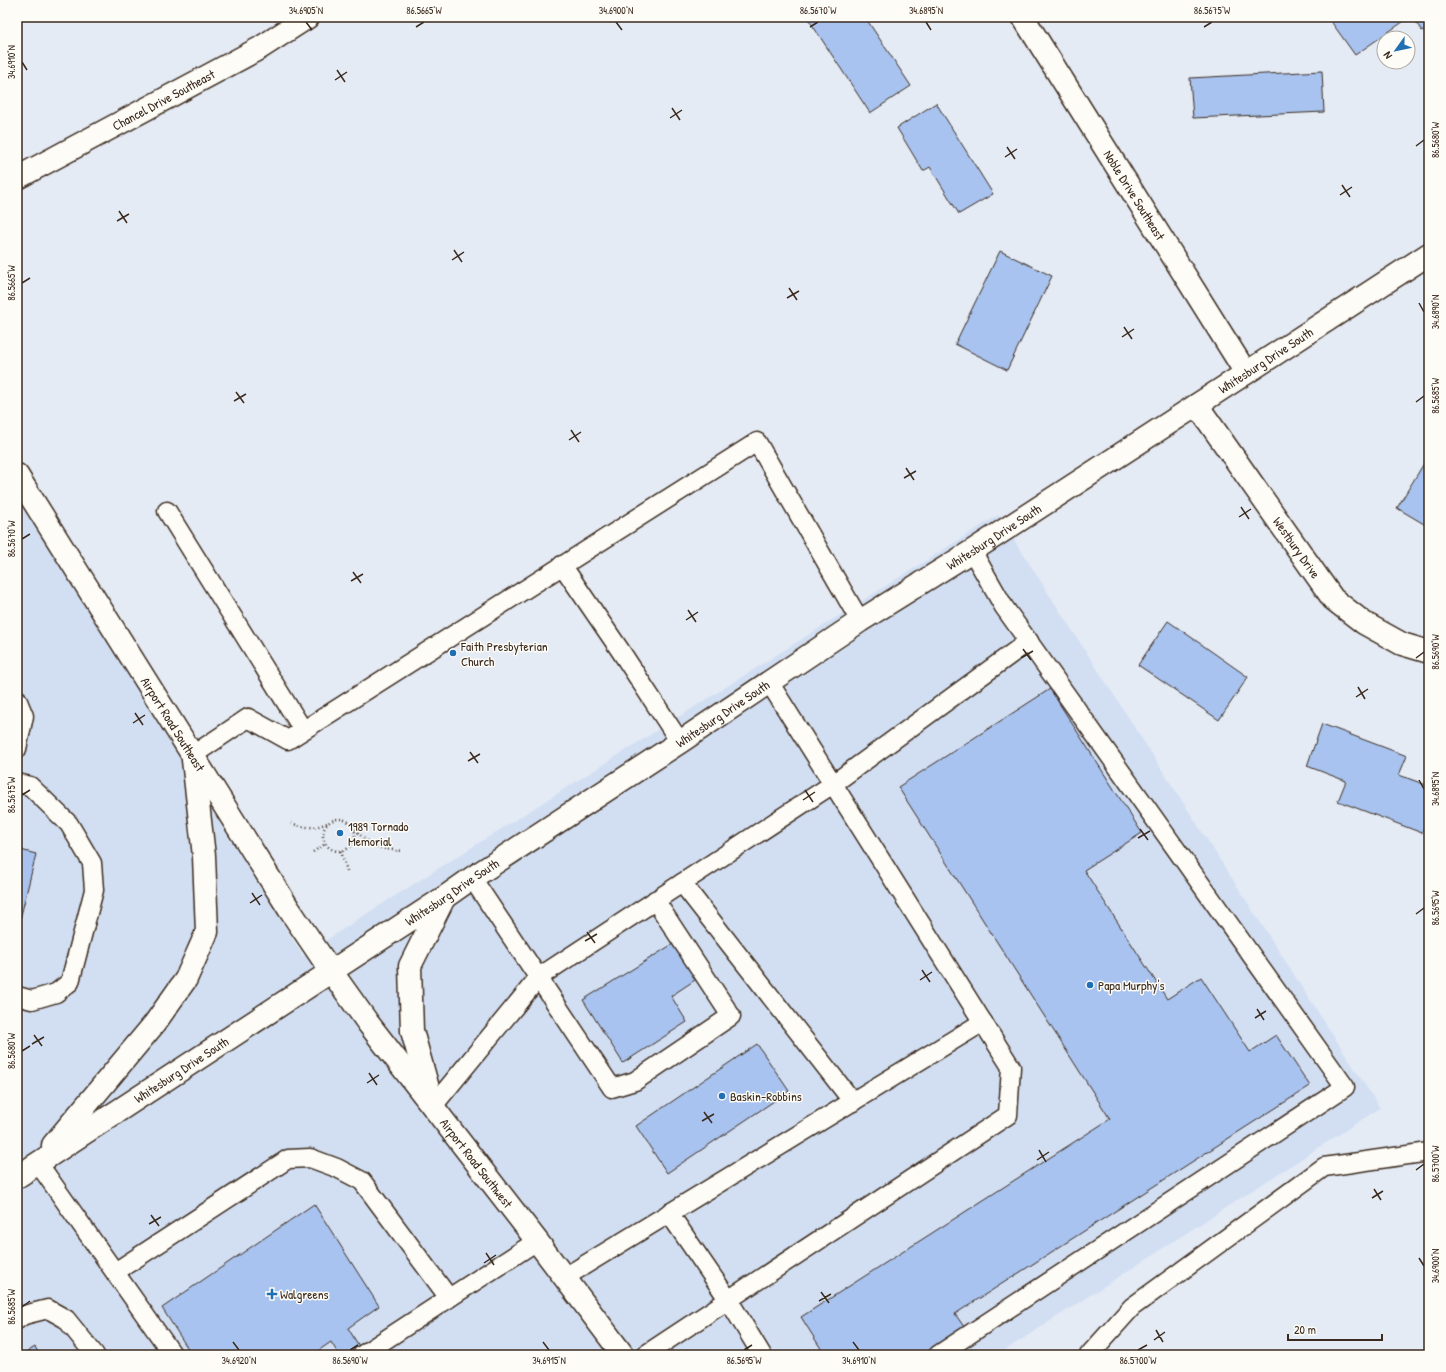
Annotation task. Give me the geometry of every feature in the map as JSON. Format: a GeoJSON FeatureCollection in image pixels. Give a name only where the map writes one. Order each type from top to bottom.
{"type":"FeatureCollection","features":[{"type":"Feature","properties":{"kind":"main road","name":"Chancel Drive Southeast"},"geometry":{"type":"LineString","coordinates":[[17,178],[260,48],[308,17]]}},
{"type":"Feature","properties":{"kind":"main road","name":"Noble Drive Southeast"},"geometry":{"type":"LineString","coordinates":[[1023,17],[1246,373]]}},
{"type":"Feature","properties":{"kind":"main road","name":"Whitesburg Drive South"},"geometry":{"type":"LineString","coordinates":[[17,1177],[680,742],[860,620],[972,551],[1429,254]]}},
{"type":"Feature","properties":{"kind":"main road","name":"Westbury Drive"},"geometry":{"type":"LineString","coordinates":[[1197,405],[1333,599],[1364,623],[1402,644],[1429,652]]}},
{"type":"Feature","properties":{"kind":"main road","name":"Airport Road Southeast"},"geometry":{"type":"LineString","coordinates":[[17,475],[289,909],[331,971]]}},
{"type":"Feature","properties":{"kind":"main road"},"geometry":{"type":"LineString","coordinates":[[38,1163],[155,1023],[186,979],[207,932],[204,856],[193,755]]}},
{"type":"Feature","properties":{"kind":"main road"},"geometry":{"type":"LineString","coordinates":[[433,1106],[412,1031],[410,966],[444,897]]}},
{"type":"Feature","properties":{"kind":"main road","name":"Airport Road Southwest"},"geometry":{"type":"LineString","coordinates":[[331,971],[368,1023],[565,1277],[623,1355]]}},
{"type":"Feature","properties":{"kind":"lane"},"geometry":{"type":"LineString","coordinates":[[193,755],[248,718],[288,740],[757,442],[860,620]]}},
{"type":"Feature","properties":{"kind":"lane"},"geometry":{"type":"LineString","coordinates":[[166,511],[303,730]]}},
{"type":"Feature","properties":{"kind":"lane"},"geometry":{"type":"LineString","coordinates":[[938,1355],[1345,1087],[1004,607],[972,551]]}},
{"type":"Feature","properties":{"kind":"lane"},"geometry":{"type":"LineString","coordinates":[[562,565],[680,742]]}},
{"type":"Feature","properties":{"kind":"lane"},"geometry":{"type":"LineString","coordinates":[[433,1106],[539,978],[833,784],[1029,641]]}},
{"type":"Feature","properties":{"kind":"lane"},"geometry":{"type":"LineString","coordinates":[[645,1355],[1008,1115],[1011,1067],[768,682]]}},
{"type":"Feature","properties":{"kind":"lane"},"geometry":{"type":"LineString","coordinates":[[17,700],[24,716],[17,749]]}},
{"type":"Feature","properties":{"kind":"lane"},"geometry":{"type":"LineString","coordinates":[[17,783],[30,786],[69,824],[92,864],[94,890],[70,982],[56,993],[32,1000],[17,996]]}},
{"type":"Feature","properties":{"kind":"lane"},"geometry":{"type":"LineString","coordinates":[[472,878],[612,1088],[635,1081],[731,1016],[656,900]]}},
{"type":"Feature","properties":{"kind":"lane"},"geometry":{"type":"LineString","coordinates":[[682,883],[853,1102]]}},
{"type":"Feature","properties":{"kind":"lane"},"geometry":{"type":"LineString","coordinates":[[565,1277],[983,1022]]}},
{"type":"Feature","properties":{"kind":"lane"},"geometry":{"type":"LineString","coordinates":[[1089,1355],[1132,1307],[1324,1167],[1429,1152]]}},
{"type":"Feature","properties":{"kind":"lane"},"geometry":{"type":"LineString","coordinates":[[115,1272],[288,1159],[310,1158],[337,1168],[362,1181],[449,1298]]}},
{"type":"Feature","properties":{"kind":"lane"},"geometry":{"type":"LineString","coordinates":[[38,1163],[173,1355]]}},
{"type":"Feature","properties":{"kind":"lane"},"geometry":{"type":"LineString","coordinates":[[669,1213],[728,1299],[762,1355]]}},
{"type":"Feature","properties":{"kind":"lane"},"geometry":{"type":"LineString","coordinates":[[362,1355],[537,1241]]}},
{"type":"Feature","properties":{"kind":"lane"},"geometry":{"type":"LineString","coordinates":[[17,1320],[24,1315],[48,1309],[66,1319],[95,1355]]}},
{"type":"Feature","properties":{"kind":"path"},"geometry":{"type":"LineString","coordinates":[[291,823],[311,828],[337,818],[343,819],[352,824],[354,829],[367,843],[377,848],[402,851]]}},
{"type":"Feature","properties":{"kind":"path"},"geometry":{"type":"LineString","coordinates":[[327,823],[322,833],[325,844],[334,851],[341,851],[349,848],[353,844],[355,834],[354,829]]}},
{"type":"Feature","properties":{"kind":"path"},"geometry":{"type":"LineString","coordinates":[[313,852],[325,844]]}},
{"type":"Feature","properties":{"kind":"path"},"geometry":{"type":"LineString","coordinates":[[341,851],[346,871]]}},
{"type":"Feature","properties":{"kind":"shaded area"},"geometry":{"type":"Polygon","coordinates":[[[17,484],[303,956],[352,923],[998,515],[1380,1108],[998,1355],[17,1355],[17,484]]]}},
{"type":"Feature","properties":{"kind":"building"},"geometry":{"type":"Polygon","coordinates":[[[807,17],[865,17],[911,86],[870,113],[807,17]]]}},
{"type":"Feature","properties":{"kind":"building"},"geometry":{"type":"Polygon","coordinates":[[[1334,17],[1410,17],[1391,30],[1376,30],[1376,40],[1355,55],[1330,20],[1334,17]]]}},
{"type":"Feature","properties":{"kind":"building"},"geometry":{"type":"Polygon","coordinates":[[[1412,17],[1429,17],[1429,27],[1422,31],[1412,17]]]}},
{"type":"Feature","properties":{"kind":"building"},"geometry":{"type":"Polygon","coordinates":[[[1322,71],[1324,112],[1193,118],[1190,78],[1322,71]]]}},
{"type":"Feature","properties":{"kind":"building"},"geometry":{"type":"Polygon","coordinates":[[[936,103],[993,194],[959,214],[930,167],[923,171],[897,128],[936,103]]]}},
{"type":"Feature","properties":{"kind":"building"},"geometry":{"type":"Polygon","coordinates":[[[1000,251],[1052,276],[1007,370],[955,344],[1000,251]]]}},
{"type":"Feature","properties":{"kind":"building"},"geometry":{"type":"Polygon","coordinates":[[[1429,455],[1429,527],[1397,508],[1429,455]]]}},
{"type":"Feature","properties":{"kind":"building"},"geometry":{"type":"Polygon","coordinates":[[[1168,621],[1248,677],[1219,720],[1138,665],[1168,621]]]}},
{"type":"Feature","properties":{"kind":"building"},"geometry":{"type":"Polygon","coordinates":[[[1050,689],[1142,833],[1084,870],[1167,999],[1201,977],[1250,1052],[1276,1035],[1310,1086],[955,1314],[967,1331],[929,1355],[825,1355],[801,1317],[1110,1119],[898,787],[1050,689]]]}},
{"type":"Feature","properties":{"kind":"building"},"geometry":{"type":"Polygon","coordinates":[[[1322,724],[1407,756],[1399,775],[1429,786],[1429,814],[1422,833],[1338,801],[1346,781],[1307,766],[1322,724]]]}},
{"type":"Feature","properties":{"kind":"building"},"geometry":{"type":"Polygon","coordinates":[[[17,849],[36,854],[18,928],[17,928],[17,849]]]}},
{"type":"Feature","properties":{"kind":"building"},"geometry":{"type":"Polygon","coordinates":[[[676,942],[698,978],[671,996],[687,1022],[623,1063],[583,1000],[676,942]]]}},
{"type":"Feature","properties":{"kind":"building"},"geometry":{"type":"Polygon","coordinates":[[[757,1044],[789,1091],[667,1173],[636,1126],[757,1044]]]}},
{"type":"Feature","properties":{"kind":"building"},"geometry":{"type":"Polygon","coordinates":[[[314,1204],[379,1306],[348,1328],[362,1351],[356,1355],[339,1355],[331,1342],[312,1355],[192,1355],[162,1308],[314,1204]]]}},
{"type":"Feature","properties":{"kind":"building"},"geometry":{"type":"Polygon","coordinates":[[[35,1347],[40,1355],[22,1355],[35,1347]]]}},
{"type":"Feature","properties":{"kind":"place","name":"Faith Presbyterian Church"},"geometry":{"type":"Point","coordinates":[453,653]}},
{"type":"Feature","properties":{"kind":"place","name":"1989 Tornado Memorial"},"geometry":{"type":"Point","coordinates":[340,833]}},
{"type":"Feature","properties":{"kind":"place","name":"Papa Murphy's"},"geometry":{"type":"Point","coordinates":[1090,985]}},
{"type":"Feature","properties":{"kind":"place","name":"Baskin-Robbins"},"geometry":{"type":"Point","coordinates":[722,1096]}},
{"type":"Feature","properties":{"kind":"place","name":"Walgreens"},"geometry":{"type":"Point","coordinates":[272,1294]}}]}
